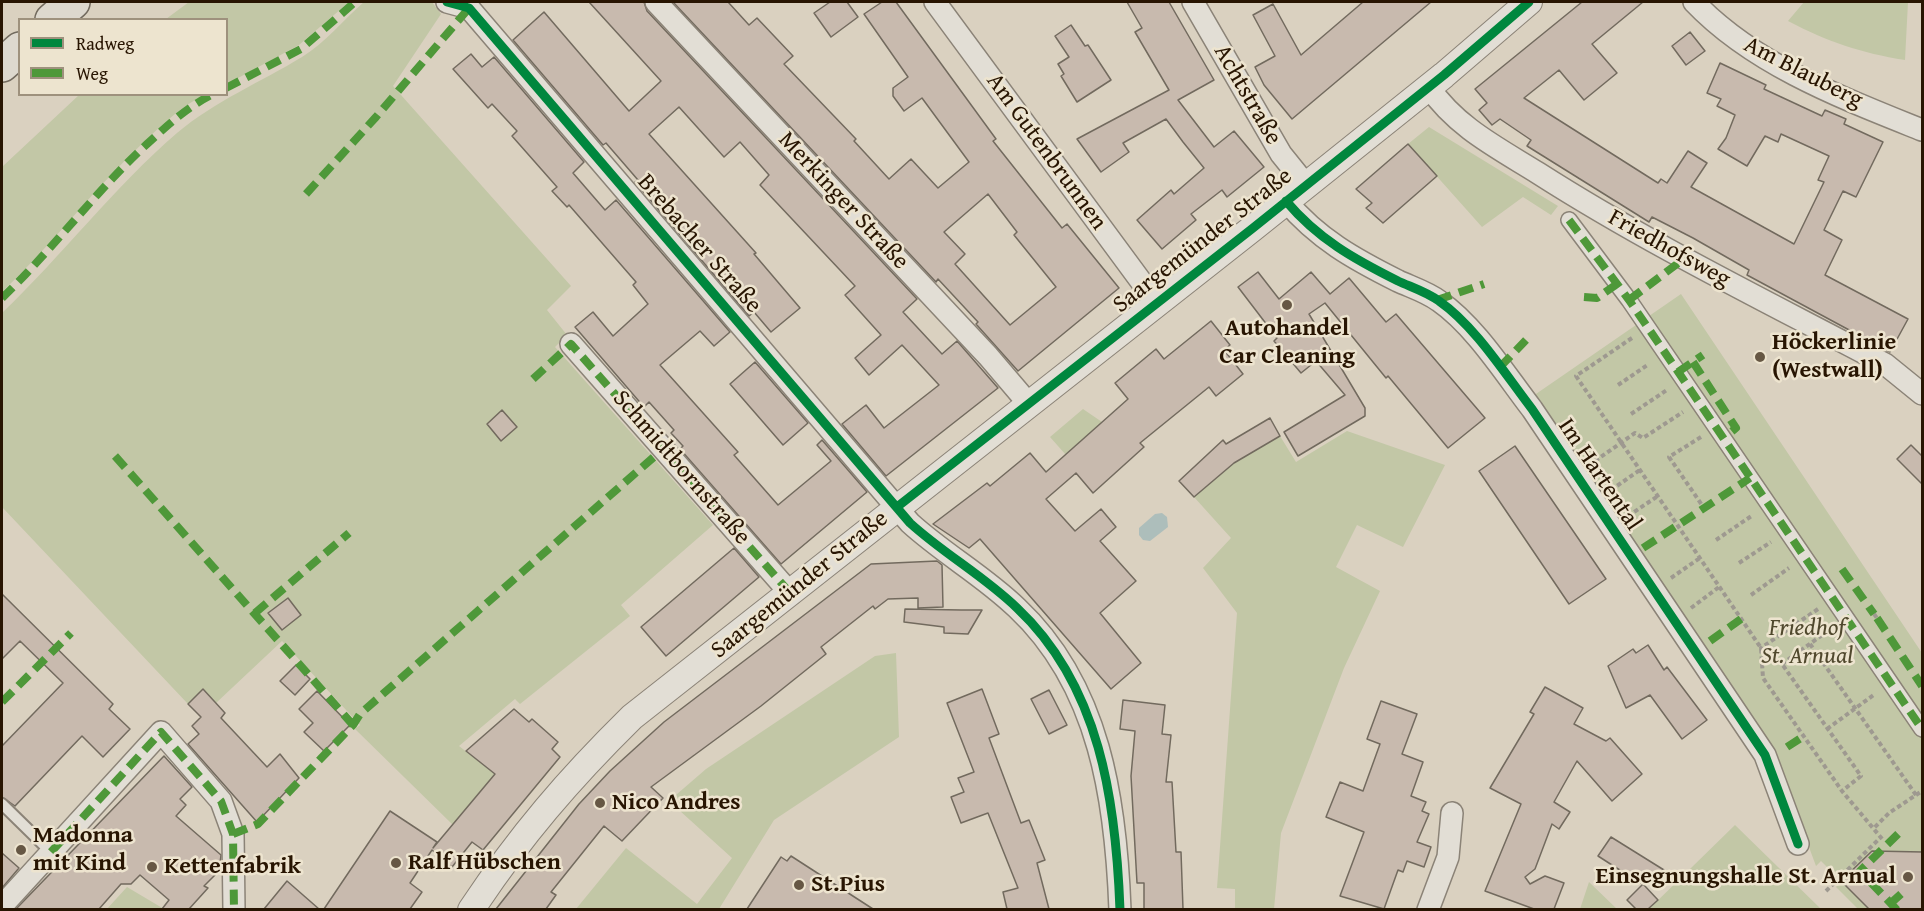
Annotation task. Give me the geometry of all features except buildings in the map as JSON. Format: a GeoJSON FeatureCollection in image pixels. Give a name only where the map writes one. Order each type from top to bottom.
{"type":"FeatureCollection","features":[{"type":"Feature","properties":{"kind":"highway"},"geometry":{"type":"LineString","coordinates":[[54,18],[73,2]]}},
{"type":"Feature","properties":{"kind":"highway"},"geometry":{"type":"LineString","coordinates":[[2,65],[18,51]]}},
{"type":"Feature","properties":{"kind":"street","name":"Brebacher Straße"},"geometry":{"type":"LineString","coordinates":[[447,2],[469,5],[913,525],[971,568],[1018,609],[1046,640],[1081,695],[1102,759],[1110,800],[1120,909]]}},
{"type":"Feature","properties":{"kind":"street","name":"Merkinger Straße"},"geometry":{"type":"LineString","coordinates":[[656,2],[988,356],[1028,403]]}},
{"type":"Feature","properties":{"kind":"street","name":"Am Gutenbrunnen"},"geometry":{"type":"LineString","coordinates":[[935,2],[1157,303]]}},
{"type":"Feature","properties":{"kind":"street","name":"Achtstraße"},"geometry":{"type":"LineString","coordinates":[[1192,2],[1281,154],[1306,185]]}},
{"type":"Feature","properties":{"kind":"street","name":"Saargemünder Straße"},"geometry":{"type":"LineString","coordinates":[[471,909],[526,830],[588,760],[632,717],[791,594],[897,507],[1286,201],[1429,87],[1529,2]]}},
{"type":"Feature","properties":{"kind":"street","name":"Am Blauberg"},"geometry":{"type":"LineString","coordinates":[[1694,2],[1739,41],[1764,59],[1923,130]]}},
{"type":"Feature","properties":{"kind":"street","name":"Friedhofsweg"},"geometry":{"type":"LineString","coordinates":[[1429,87],[1441,105],[1471,131],[1570,194],[1885,364],[1923,394]]}},
{"type":"Feature","properties":{"kind":"street","name":"Im Hartental"},"geometry":{"type":"LineString","coordinates":[[1286,201],[1311,228],[1331,244],[1446,306],[1500,367],[1532,409],[1765,755],[1797,844]]}},
{"type":"Feature","properties":{"kind":"street"},"geometry":{"type":"LineString","coordinates":[[1569,220],[1629,300],[1923,729]]}},
{"type":"Feature","properties":{"kind":"street","name":"Schmidtbornstraße"},"geometry":{"type":"LineString","coordinates":[[571,344],[791,594]]}},
{"type":"Feature","properties":{"kind":"street"},"geometry":{"type":"LineString","coordinates":[[2,906],[161,732],[221,801],[233,834],[234,909]]}},
{"type":"Feature","properties":{"kind":"street"},"geometry":{"type":"LineString","coordinates":[[1428,909],[1448,857],[1452,813]]}},
{"type":"Feature","properties":{"kind":"lane"},"geometry":{"type":"LineString","coordinates":[[2,804],[51,852]]}},
{"type":"Feature","properties":{"kind":"path"},"geometry":{"type":"LineString","coordinates":[[1635,336],[1576,376],[1761,648],[1782,664],[1861,776],[1842,790]]}},
{"type":"Feature","properties":{"kind":"path"},"geometry":{"type":"LineString","coordinates":[[1618,385],[1665,354]]}},
{"type":"Feature","properties":{"kind":"path"},"geometry":{"type":"LineString","coordinates":[[1631,414],[1683,379]]}},
{"type":"Feature","properties":{"kind":"path"},"geometry":{"type":"LineString","coordinates":[[1586,466],[1635,433],[1643,438],[1698,402]]}},
{"type":"Feature","properties":{"kind":"path"},"geometry":{"type":"LineString","coordinates":[[1704,508],[1669,457],[1716,427]]}},
{"type":"Feature","properties":{"kind":"path"},"geometry":{"type":"LineString","coordinates":[[1605,495],[1640,470]]}},
{"type":"Feature","properties":{"kind":"path"},"geometry":{"type":"LineString","coordinates":[[1623,519],[1658,496]]}},
{"type":"Feature","properties":{"kind":"path"},"geometry":{"type":"LineString","coordinates":[[1716,540],[1769,505]]}},
{"type":"Feature","properties":{"kind":"path"},"geometry":{"type":"LineString","coordinates":[[1739,563],[1787,531]]}},
{"type":"Feature","properties":{"kind":"path"},"geometry":{"type":"LineString","coordinates":[[1666,580],[1700,558]]}},
{"type":"Feature","properties":{"kind":"path"},"geometry":{"type":"LineString","coordinates":[[1751,595],[1805,558]]}},
{"type":"Feature","properties":{"kind":"path"},"geometry":{"type":"LineString","coordinates":[[1688,610],[1719,587]]}},
{"type":"Feature","properties":{"kind":"path"},"geometry":{"type":"LineString","coordinates":[[1761,648],[1833,599]]}},
{"type":"Feature","properties":{"kind":"path"},"geometry":{"type":"LineString","coordinates":[[1782,664],[1847,618]]}},
{"type":"Feature","properties":{"kind":"path"},"geometry":{"type":"LineString","coordinates":[[1810,644],[1916,795]]}},
{"type":"Feature","properties":{"kind":"path"},"geometry":{"type":"LineString","coordinates":[[1761,648],[1763,678],[1842,790],[1882,839],[1826,891]]}},
{"type":"Feature","properties":{"kind":"path"},"geometry":{"type":"LineString","coordinates":[[1827,729],[1891,683]]}},
{"type":"Feature","properties":{"kind":"path"},"geometry":{"type":"LineString","coordinates":[[1873,829],[1889,813],[1923,791]]}},
{"type":"Feature","properties":{"kind":"green space"},"geometry":{"type":"Polygon","coordinates":[[[189,2],[349,2],[299,45],[228,83],[228,18],[167,18],[189,2]]]}},
{"type":"Feature","properties":{"kind":"green space"},"geometry":{"type":"Polygon","coordinates":[[[364,2],[432,2],[441,14],[393,86],[571,286],[547,310],[567,335],[555,347],[713,525],[621,605],[630,616],[520,704],[515,699],[459,746],[495,774],[453,825],[355,729],[360,725],[282,641],[216,703],[203,690],[188,704],[2,507],[2,313],[132,176],[177,133],[222,101],[310,51],[364,2]]]}},
{"type":"Feature","properties":{"kind":"green space"},"geometry":{"type":"Polygon","coordinates":[[[1804,2],[1908,2],[1905,60],[1845,46],[1788,21],[1804,2]]]}},
{"type":"Feature","properties":{"kind":"green space"},"geometry":{"type":"Polygon","coordinates":[[[78,96],[203,96],[174,115],[128,157],[39,255],[2,292],[2,167],[78,96]]]}},
{"type":"Feature","properties":{"kind":"green space"},"geometry":{"type":"Polygon","coordinates":[[[1429,127],[1558,206],[1551,215],[1523,197],[1482,227],[1408,144],[1429,127]]]}},
{"type":"Feature","properties":{"kind":"green space","name":"Friedhof St. Arnual"},"geometry":{"type":"Polygon","coordinates":[[[1681,294],[1922,653],[1922,909],[1858,909],[1836,887],[1841,881],[1821,861],[1816,866],[1784,780],[1533,396],[1681,294]]]}},
{"type":"Feature","properties":{"kind":"green space"},"geometry":{"type":"Polygon","coordinates":[[[1083,409],[1102,422],[1066,455],[1050,437],[1083,409]]]}},
{"type":"Feature","properties":{"kind":"green space"},"geometry":{"type":"Polygon","coordinates":[[[1347,431],[1445,465],[1403,547],[1357,525],[1336,567],[1380,591],[1344,668],[1281,833],[1274,909],[1235,909],[1235,889],[1217,888],[1237,613],[1203,568],[1231,538],[1194,497],[1234,463],[1280,436],[1296,462],[1347,431]]]}},
{"type":"Feature","properties":{"kind":"green space"},"geometry":{"type":"Polygon","coordinates":[[[896,653],[899,737],[774,820],[719,909],[576,909],[626,848],[697,904],[732,858],[669,801],[706,769],[875,656],[896,653]]]}},
{"type":"Feature","properties":{"kind":"green space"},"geometry":{"type":"Polygon","coordinates":[[[1735,825],[1821,909],[1648,910],[1735,825]]]}},
{"type":"Feature","properties":{"kind":"green space"},"geometry":{"type":"Polygon","coordinates":[[[1589,882],[1617,909],[1580,909],[1589,882]]]}},
{"type":"Feature","properties":{"kind":"green space"},"geometry":{"type":"Polygon","coordinates":[[[127,887],[164,909],[106,910],[127,887]]]}},
{"type":"Feature","properties":{"kind":"shaded area"},"geometry":{"type":"Polygon","coordinates":[[[1162,513],[1167,517],[1168,527],[1150,541],[1143,540],[1139,535],[1139,528],[1155,514],[1162,513]]]}},
{"type":"Feature","properties":{"kind":"marked path"},"geometry":{"type":"LineString","coordinates":[[228,87],[301,49],[355,2]]}},
{"type":"Feature","properties":{"kind":"marked path"},"geometry":{"type":"LineString","coordinates":[[306,194],[376,117],[469,8]]}},
{"type":"Feature","properties":{"kind":"marked path"},"geometry":{"type":"LineString","coordinates":[[2,298],[128,162],[178,117],[210,96]]}},
{"type":"Feature","properties":{"kind":"marked path"},"geometry":{"type":"LineString","coordinates":[[1569,220],[1629,300],[1922,729]]}},
{"type":"Feature","properties":{"kind":"marked path"},"geometry":{"type":"LineString","coordinates":[[1629,300],[1685,258]]}},
{"type":"Feature","properties":{"kind":"marked path"},"geometry":{"type":"LineString","coordinates":[[1437,300],[1484,284]]}},
{"type":"Feature","properties":{"kind":"marked path"},"geometry":{"type":"LineString","coordinates":[[1584,297],[1597,298],[1617,284]]}},
{"type":"Feature","properties":{"kind":"marked path"},"geometry":{"type":"LineString","coordinates":[[1500,367],[1526,340]]}},
{"type":"Feature","properties":{"kind":"marked path"},"geometry":{"type":"LineString","coordinates":[[533,379],[571,344],[791,594]]}},
{"type":"Feature","properties":{"kind":"marked path"},"geometry":{"type":"LineString","coordinates":[[1678,372],[1703,355]]}},
{"type":"Feature","properties":{"kind":"marked path"},"geometry":{"type":"LineString","coordinates":[[1693,362],[1736,428],[1731,432]]}},
{"type":"Feature","properties":{"kind":"marked path"},"geometry":{"type":"LineString","coordinates":[[233,834],[258,824],[353,725],[360,714],[663,449]]}},
{"type":"Feature","properties":{"kind":"marked path"},"geometry":{"type":"LineString","coordinates":[[115,456],[353,725]]}},
{"type":"Feature","properties":{"kind":"marked path"},"geometry":{"type":"LineString","coordinates":[[1643,548],[1750,478]]}},
{"type":"Feature","properties":{"kind":"marked path"},"geometry":{"type":"LineString","coordinates":[[255,613],[349,533]]}},
{"type":"Feature","properties":{"kind":"marked path"},"geometry":{"type":"LineString","coordinates":[[1842,569],[1874,614]]}},
{"type":"Feature","properties":{"kind":"marked path"},"geometry":{"type":"LineString","coordinates":[[1877,618],[1922,686]]}},
{"type":"Feature","properties":{"kind":"marked path"},"geometry":{"type":"LineString","coordinates":[[1710,641],[1741,619]]}},
{"type":"Feature","properties":{"kind":"marked path"},"geometry":{"type":"LineString","coordinates":[[2,702],[71,633]]}},
{"type":"Feature","properties":{"kind":"marked path"},"geometry":{"type":"LineString","coordinates":[[51,852],[161,732],[221,801],[233,834],[234,910]]}},
{"type":"Feature","properties":{"kind":"marked path"},"geometry":{"type":"LineString","coordinates":[[1787,747],[1804,736]]}},
{"type":"Feature","properties":{"kind":"marked path"},"geometry":{"type":"LineString","coordinates":[[1897,910],[1860,871],[1903,829]]}},
{"type":"Feature","properties":{"kind":"marked path"},"geometry":{"type":"LineString","coordinates":[[1891,903],[1901,894]]}},
{"type":"Feature","properties":{"kind":"cycle path"},"geometry":{"type":"LineString","coordinates":[[447,2],[469,8],[910,523],[1004,596],[1045,639],[1068,673],[1085,709],[1098,747],[1108,787],[1114,828],[1120,910]]}},
{"type":"Feature","properties":{"kind":"cycle path"},"geometry":{"type":"LineString","coordinates":[[897,507],[1253,228],[1444,75],[1529,2]]}},
{"type":"Feature","properties":{"kind":"cycle path"},"geometry":{"type":"LineString","coordinates":[[1286,201],[1311,226],[1338,247],[1382,273],[1439,301],[1452,311],[1489,351],[1532,409],[1765,755],[1798,844]]}},
{"type":"Feature","properties":{"kind":"place","name":"Autohandel Car Cleaning"},"geometry":{"type":"Point","coordinates":[1287,305]}},
{"type":"Feature","properties":{"kind":"place","name":"Höckerlinie (Westwall)"},"geometry":{"type":"Point","coordinates":[1760,357]}},
{"type":"Feature","properties":{"kind":"place","name":"Nico Andres"},"geometry":{"type":"Point","coordinates":[600,803]}},
{"type":"Feature","properties":{"kind":"place","name":"Madonna mit Kind"},"geometry":{"type":"Point","coordinates":[21,850]}},
{"type":"Feature","properties":{"kind":"place","name":"Ralf Hübschen"},"geometry":{"type":"Point","coordinates":[396,863]}},
{"type":"Feature","properties":{"kind":"place","name":"Kettenfabrik"},"geometry":{"type":"Point","coordinates":[152,867]}},
{"type":"Feature","properties":{"kind":"place","name":"Einsegnungshalle St. Arnual"},"geometry":{"type":"Point","coordinates":[1908,877]}},
{"type":"Feature","properties":{"kind":"place","name":"St.Pius"},"geometry":{"type":"Point","coordinates":[799,885]}}]}
